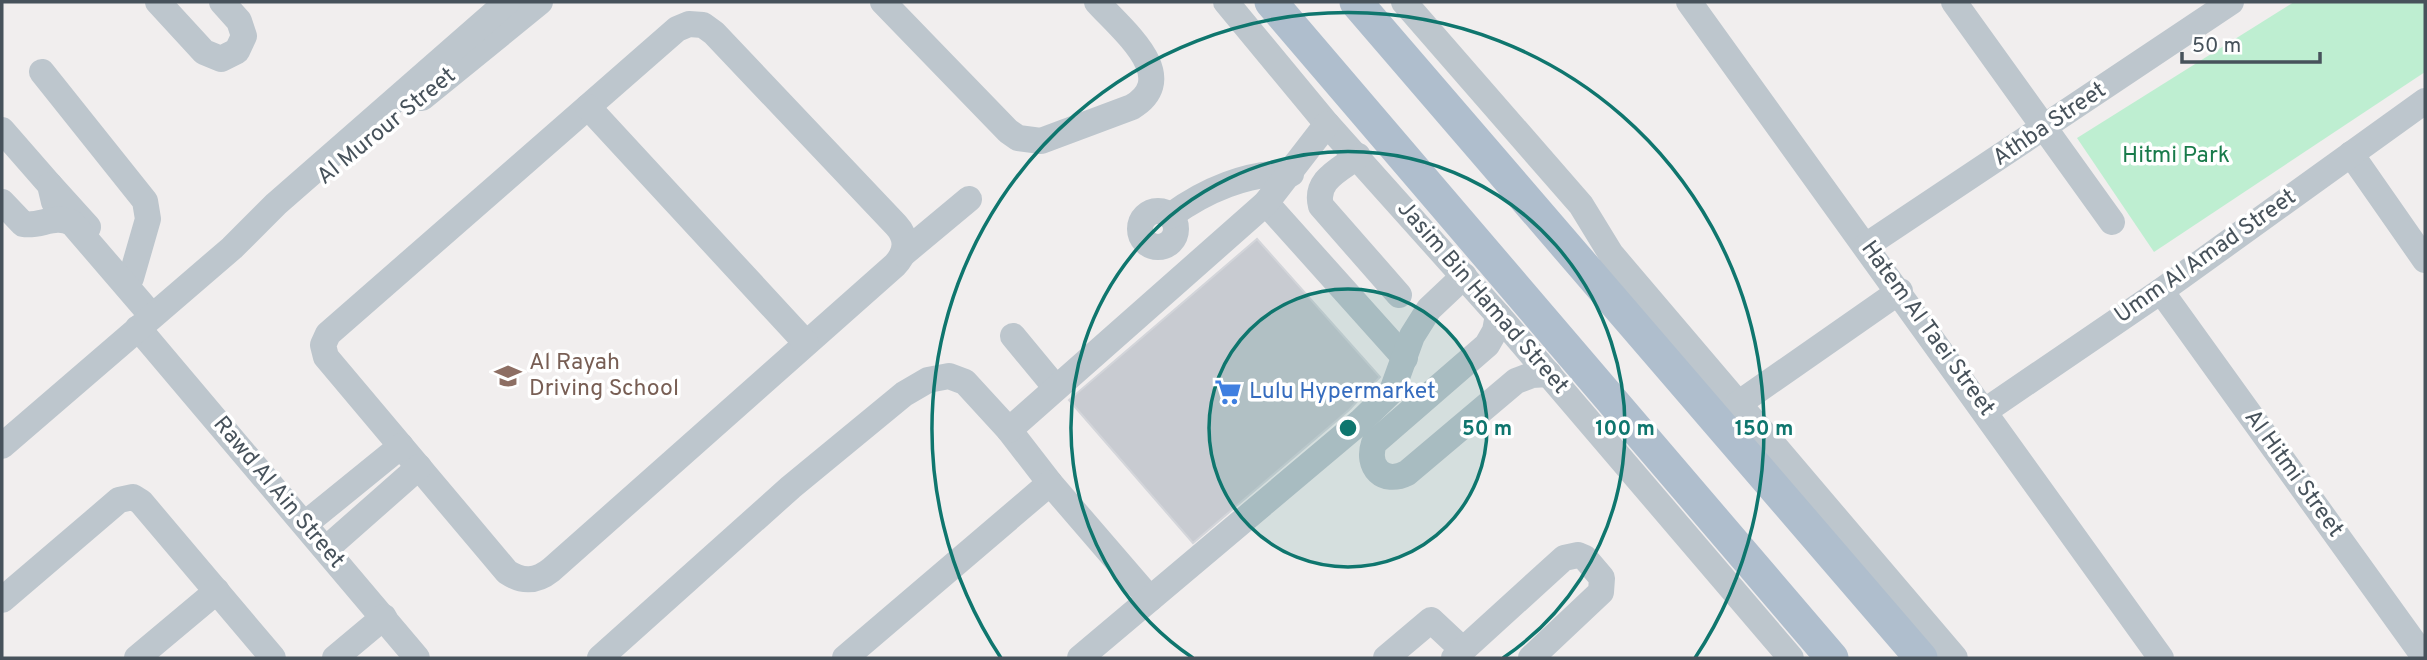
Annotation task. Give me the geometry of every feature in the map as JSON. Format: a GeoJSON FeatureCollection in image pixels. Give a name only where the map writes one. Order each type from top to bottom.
{"type":"FeatureCollection","features":[{"type":"Feature","properties":{"kind":"main road","name":"Jasim Bin Hamad Street"},"geometry":{"type":"LineString","coordinates":[[1270,2],[1832,658]]}},
{"type":"Feature","properties":{"kind":"main road"},"geometry":{"type":"LineString","coordinates":[[1356,2],[1921,658]]}},
{"type":"Feature","properties":{"kind":"street"},"geometry":{"type":"LineString","coordinates":[[159,2],[204,52],[221,59],[237,51],[244,36],[239,20],[222,2]]}},
{"type":"Feature","properties":{"kind":"street"},"geometry":{"type":"LineString","coordinates":[[883,2],[1008,131],[1018,138],[1041,141],[1132,107],[1146,99],[1154,85],[1152,69],[1144,56],[1097,2]]}},
{"type":"Feature","properties":{"kind":"street","name":"Jasim Bin Hamad Street"},"geometry":{"type":"LineString","coordinates":[[1226,2],[1327,124],[1498,314],[1791,658]]}},
{"type":"Feature","properties":{"kind":"street"},"geometry":{"type":"LineString","coordinates":[[1404,2],[1581,205],[1611,254],[1955,658]]}},
{"type":"Feature","properties":{"kind":"street","name":"Hatem Al Taei Street"},"geometry":{"type":"LineString","coordinates":[[1689,2],[1900,291],[2161,658]]}},
{"type":"Feature","properties":{"kind":"street"},"geometry":{"type":"LineString","coordinates":[[1954,2],[2112,222]]}},
{"type":"Feature","properties":{"kind":"street","name":"Athba Street"},"geometry":{"type":"LineString","coordinates":[[1867,246],[2231,2]]}},
{"type":"Feature","properties":{"kind":"street","name":"Al Murour Street"},"geometry":{"type":"LineString","coordinates":[[2,446],[232,248],[276,218],[523,4]]}},
{"type":"Feature","properties":{"kind":"street"},"geometry":{"type":"LineString","coordinates":[[903,254],[903,236],[896,225],[714,33],[704,25],[690,23],[677,29],[325,340],[326,357],[507,572],[521,579],[537,579],[551,570],[903,254],[969,199]]}},
{"type":"Feature","properties":{"kind":"street"},"geometry":{"type":"LineString","coordinates":[[42,72],[145,201],[148,219],[131,278]]}},
{"type":"Feature","properties":{"kind":"street","name":"Umm Al Amad Street"},"geometry":{"type":"LineString","coordinates":[[1985,411],[2161,290],[2425,101]]}},
{"type":"Feature","properties":{"kind":"street"},"geometry":{"type":"LineString","coordinates":[[588,107],[806,343]]}},
{"type":"Feature","properties":{"kind":"street"},"geometry":{"type":"LineString","coordinates":[[1009,430],[1266,203],[1327,124]]}},
{"type":"Feature","properties":{"kind":"street"},"geometry":{"type":"LineString","coordinates":[[2,130],[131,278],[150,319]]}},
{"type":"Feature","properties":{"kind":"street"},"geometry":{"type":"LineString","coordinates":[[2351,154],[2425,260]]}},
{"type":"Feature","properties":{"kind":"street"},"geometry":{"type":"LineString","coordinates":[[1358,156],[1321,185],[1318,196],[1321,206],[1399,295]]}},
{"type":"Feature","properties":{"kind":"street"},"geometry":{"type":"LineString","coordinates":[[1192,269],[1169,243],[1151,246],[1143,238],[1140,227],[1149,213],[1160,211],[1171,216],[1193,199],[1265,172],[1290,174]]}},
{"type":"Feature","properties":{"kind":"street"},"geometry":{"type":"LineString","coordinates":[[48,219],[54,206],[50,185]]}},
{"type":"Feature","properties":{"kind":"street"},"geometry":{"type":"LineString","coordinates":[[2,202],[23,224],[37,225],[48,219],[64,219],[76,226],[150,319]]}},
{"type":"Feature","properties":{"kind":"street"},"geometry":{"type":"LineString","coordinates":[[1266,203],[1405,358]]}},
{"type":"Feature","properties":{"kind":"street"},"geometry":{"type":"LineString","coordinates":[[1359,225],[1429,309]]}},
{"type":"Feature","properties":{"kind":"street"},"geometry":{"type":"LineString","coordinates":[[1080,658],[1360,422],[1392,391],[1412,336],[1429,309],[1464,276]]}},
{"type":"Feature","properties":{"kind":"street","name":"Al Hitmi Street"},"geometry":{"type":"LineString","coordinates":[[2161,290],[2425,658]]}},
{"type":"Feature","properties":{"kind":"street"},"geometry":{"type":"LineString","coordinates":[[1738,404],[1900,291]]}},
{"type":"Feature","properties":{"kind":"street"},"geometry":{"type":"LineString","coordinates":[[1498,314],[1495,331],[1487,345],[1374,443],[1370,456],[1373,467],[1383,476],[1395,479],[1407,473],[1516,381],[1532,374],[1549,374]]}},
{"type":"Feature","properties":{"kind":"street","name":"Rawd Al Ain Street"},"geometry":{"type":"LineString","coordinates":[[150,319],[305,524],[417,658]]}},
{"type":"Feature","properties":{"kind":"street"},"geometry":{"type":"LineString","coordinates":[[1013,336],[1056,388]]}},
{"type":"Feature","properties":{"kind":"street"},"geometry":{"type":"LineString","coordinates":[[600,658],[791,487],[904,394],[928,380],[949,376],[965,382],[1009,430],[1150,599]]}},
{"type":"Feature","properties":{"kind":"street"},"geometry":{"type":"LineString","coordinates":[[305,524],[401,446]]}},
{"type":"Feature","properties":{"kind":"street"},"geometry":{"type":"LineString","coordinates":[[326,549],[419,467]]}},
{"type":"Feature","properties":{"kind":"street"},"geometry":{"type":"LineString","coordinates":[[845,658],[1050,482]]}},
{"type":"Feature","properties":{"kind":"street"},"geometry":{"type":"LineString","coordinates":[[2,600],[118,500],[128,496],[141,502],[273,658]]}},
{"type":"Feature","properties":{"kind":"street"},"geometry":{"type":"LineString","coordinates":[[1386,658],[1427,622],[1436,622],[1458,654],[1564,558],[1578,555],[1585,558],[1602,578],[1601,592],[1531,658]]}},
{"type":"Feature","properties":{"kind":"street"},"geometry":{"type":"LineString","coordinates":[[138,658],[216,591]]}},
{"type":"Feature","properties":{"kind":"street"},"geometry":{"type":"LineString","coordinates":[[335,658],[384,617]]}},
{"type":"Feature","properties":{"kind":"green space","name":"Hitmi Park"},"geometry":{"type":"Polygon","coordinates":[[[2294,2],[2425,2],[2425,72],[2154,252],[2077,138],[2294,2]]]}},
{"type":"Feature","properties":{"kind":"building","name":"Lulu Hypermarket"},"geometry":{"type":"Polygon","coordinates":[[[1257,239],[1380,377],[1349,410],[1193,543],[1069,400],[1257,239]]]}},
{"type":"Feature","properties":{"kind":"place","name":"Al Rayah Driving School"},"geometry":{"type":"Point","coordinates":[508,376]}},
{"type":"Feature","properties":{"kind":"place","name":"Lulu Hypermarket"},"geometry":{"type":"Point","coordinates":[1228,392]}}]}
